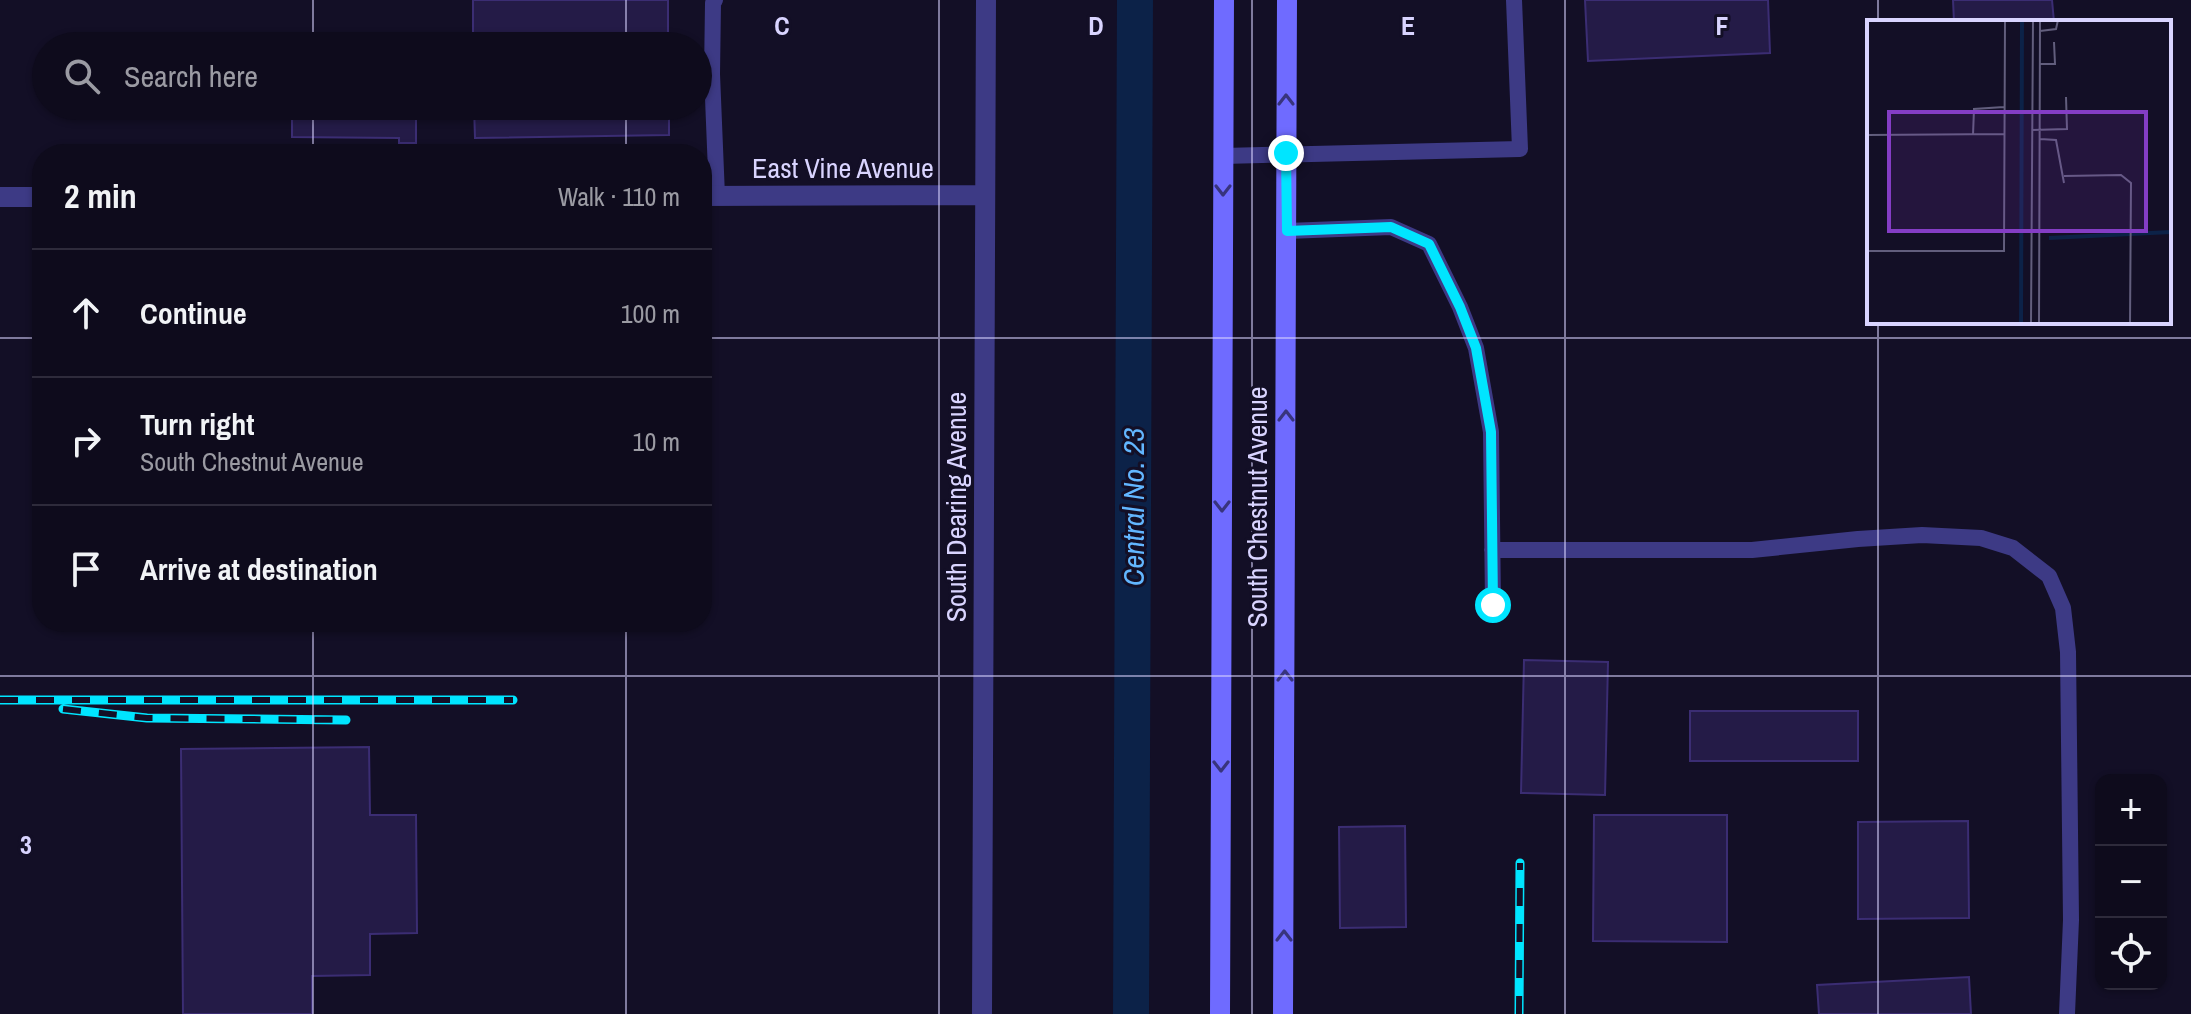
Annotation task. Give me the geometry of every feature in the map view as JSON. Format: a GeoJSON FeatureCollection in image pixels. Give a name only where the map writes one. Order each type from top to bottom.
{"type":"FeatureCollection","features":[{"type":"Feature","properties":{"kind":"main road"},"geometry":{"type":"LineString","coordinates":[[1220,1014],[1224,0]]}},
{"type":"Feature","properties":{"kind":"main road","name":"South Chestnut Avenue"},"geometry":{"type":"LineString","coordinates":[[1283,1014],[1287,0]]}},
{"type":"Feature","properties":{"kind":"street","name":"South Dearing Avenue"},"geometry":{"type":"LineString","coordinates":[[982,1014],[986,0]]}},
{"type":"Feature","properties":{"kind":"street","name":"East Vine Avenue"},"geometry":{"type":"LineString","coordinates":[[712,196],[985,195]]}},
{"type":"Feature","properties":{"kind":"street"},"geometry":{"type":"LineString","coordinates":[[0,197],[32,197]]}},
{"type":"Feature","properties":{"kind":"lane"},"geometry":{"type":"LineString","coordinates":[[712,74],[715,0]]}},
{"type":"Feature","properties":{"kind":"lane"},"geometry":{"type":"LineString","coordinates":[[1223,156],[1520,149],[1514,0]]}},
{"type":"Feature","properties":{"kind":"lane"},"geometry":{"type":"LineString","coordinates":[[710,144],[711,120]]}},
{"type":"Feature","properties":{"kind":"lane"},"geometry":{"type":"LineString","coordinates":[[1287,231],[1391,227],[1429,244],[1476,348],[1491,432],[1493,605]]}},
{"type":"Feature","properties":{"kind":"lane"},"geometry":{"type":"LineString","coordinates":[[1492,550],[1752,550],[1858,539],[1981,538],[2013,548],[2049,576],[2063,608],[2068,652],[2071,920],[2067,1014]]}},
{"type":"Feature","properties":{"kind":"building"},"geometry":{"type":"Polygon","coordinates":[[[473,0],[668,0],[668,32],[473,32],[473,0]]]}},
{"type":"Feature","properties":{"kind":"building"},"geometry":{"type":"Polygon","coordinates":[[[1585,0],[1768,0],[1770,53],[1588,61],[1585,0]]]}},
{"type":"Feature","properties":{"kind":"building"},"geometry":{"type":"Polygon","coordinates":[[[1953,0],[2052,0],[2054,20],[1954,20],[1953,0]]]}},
{"type":"Feature","properties":{"kind":"building"},"geometry":{"type":"Polygon","coordinates":[[[292,120],[416,120],[416,143],[399,143],[399,138],[292,137],[292,120]]]}},
{"type":"Feature","properties":{"kind":"building"},"geometry":{"type":"Polygon","coordinates":[[[474,120],[669,120],[669,135],[475,138],[474,120]]]}},
{"type":"Feature","properties":{"kind":"building"},"geometry":{"type":"Polygon","coordinates":[[[1524,660],[1608,662],[1605,795],[1521,793],[1524,660]]]}},
{"type":"Feature","properties":{"kind":"building"},"geometry":{"type":"Polygon","coordinates":[[[1690,711],[1858,711],[1858,761],[1690,761],[1690,711]]]}},
{"type":"Feature","properties":{"kind":"building"},"geometry":{"type":"Polygon","coordinates":[[[369,747],[370,815],[416,815],[417,933],[370,934],[370,975],[312,976],[312,1014],[183,1014],[181,749],[369,747]]]}},
{"type":"Feature","properties":{"kind":"building"},"geometry":{"type":"Polygon","coordinates":[[[1594,815],[1727,815],[1727,942],[1593,941],[1594,815]]]}},
{"type":"Feature","properties":{"kind":"building"},"geometry":{"type":"Polygon","coordinates":[[[1968,821],[1969,918],[1858,919],[1858,822],[1968,821]]]}},
{"type":"Feature","properties":{"kind":"building"},"geometry":{"type":"Polygon","coordinates":[[[1405,826],[1406,927],[1340,928],[1339,827],[1405,826]]]}},
{"type":"Feature","properties":{"kind":"building"},"geometry":{"type":"Polygon","coordinates":[[[1969,977],[1971,1014],[1819,1014],[1817,985],[1969,977]]]}},
{"type":"Feature","properties":{"kind":"waterway","name":"Central No. 23"},"geometry":{"type":"LineString","coordinates":[[1131,1014],[1135,0]]}},
{"type":"Feature","properties":{"kind":"railway"},"geometry":{"type":"LineString","coordinates":[[0,700],[513,700]]}},
{"type":"Feature","properties":{"kind":"railway"},"geometry":{"type":"LineString","coordinates":[[63,709],[147,718],[346,720]]}},
{"type":"Feature","properties":{"kind":"railway"},"geometry":{"type":"LineString","coordinates":[[1519,1014],[1520,863]]}},
{"type":"Feature","properties":{"kind":"route"},"geometry":{"type":"LineString","coordinates":[[1286,153],[1287,231],[1391,227],[1429,244],[1460,307],[1476,348],[1491,432],[1493,605]]}}]}
